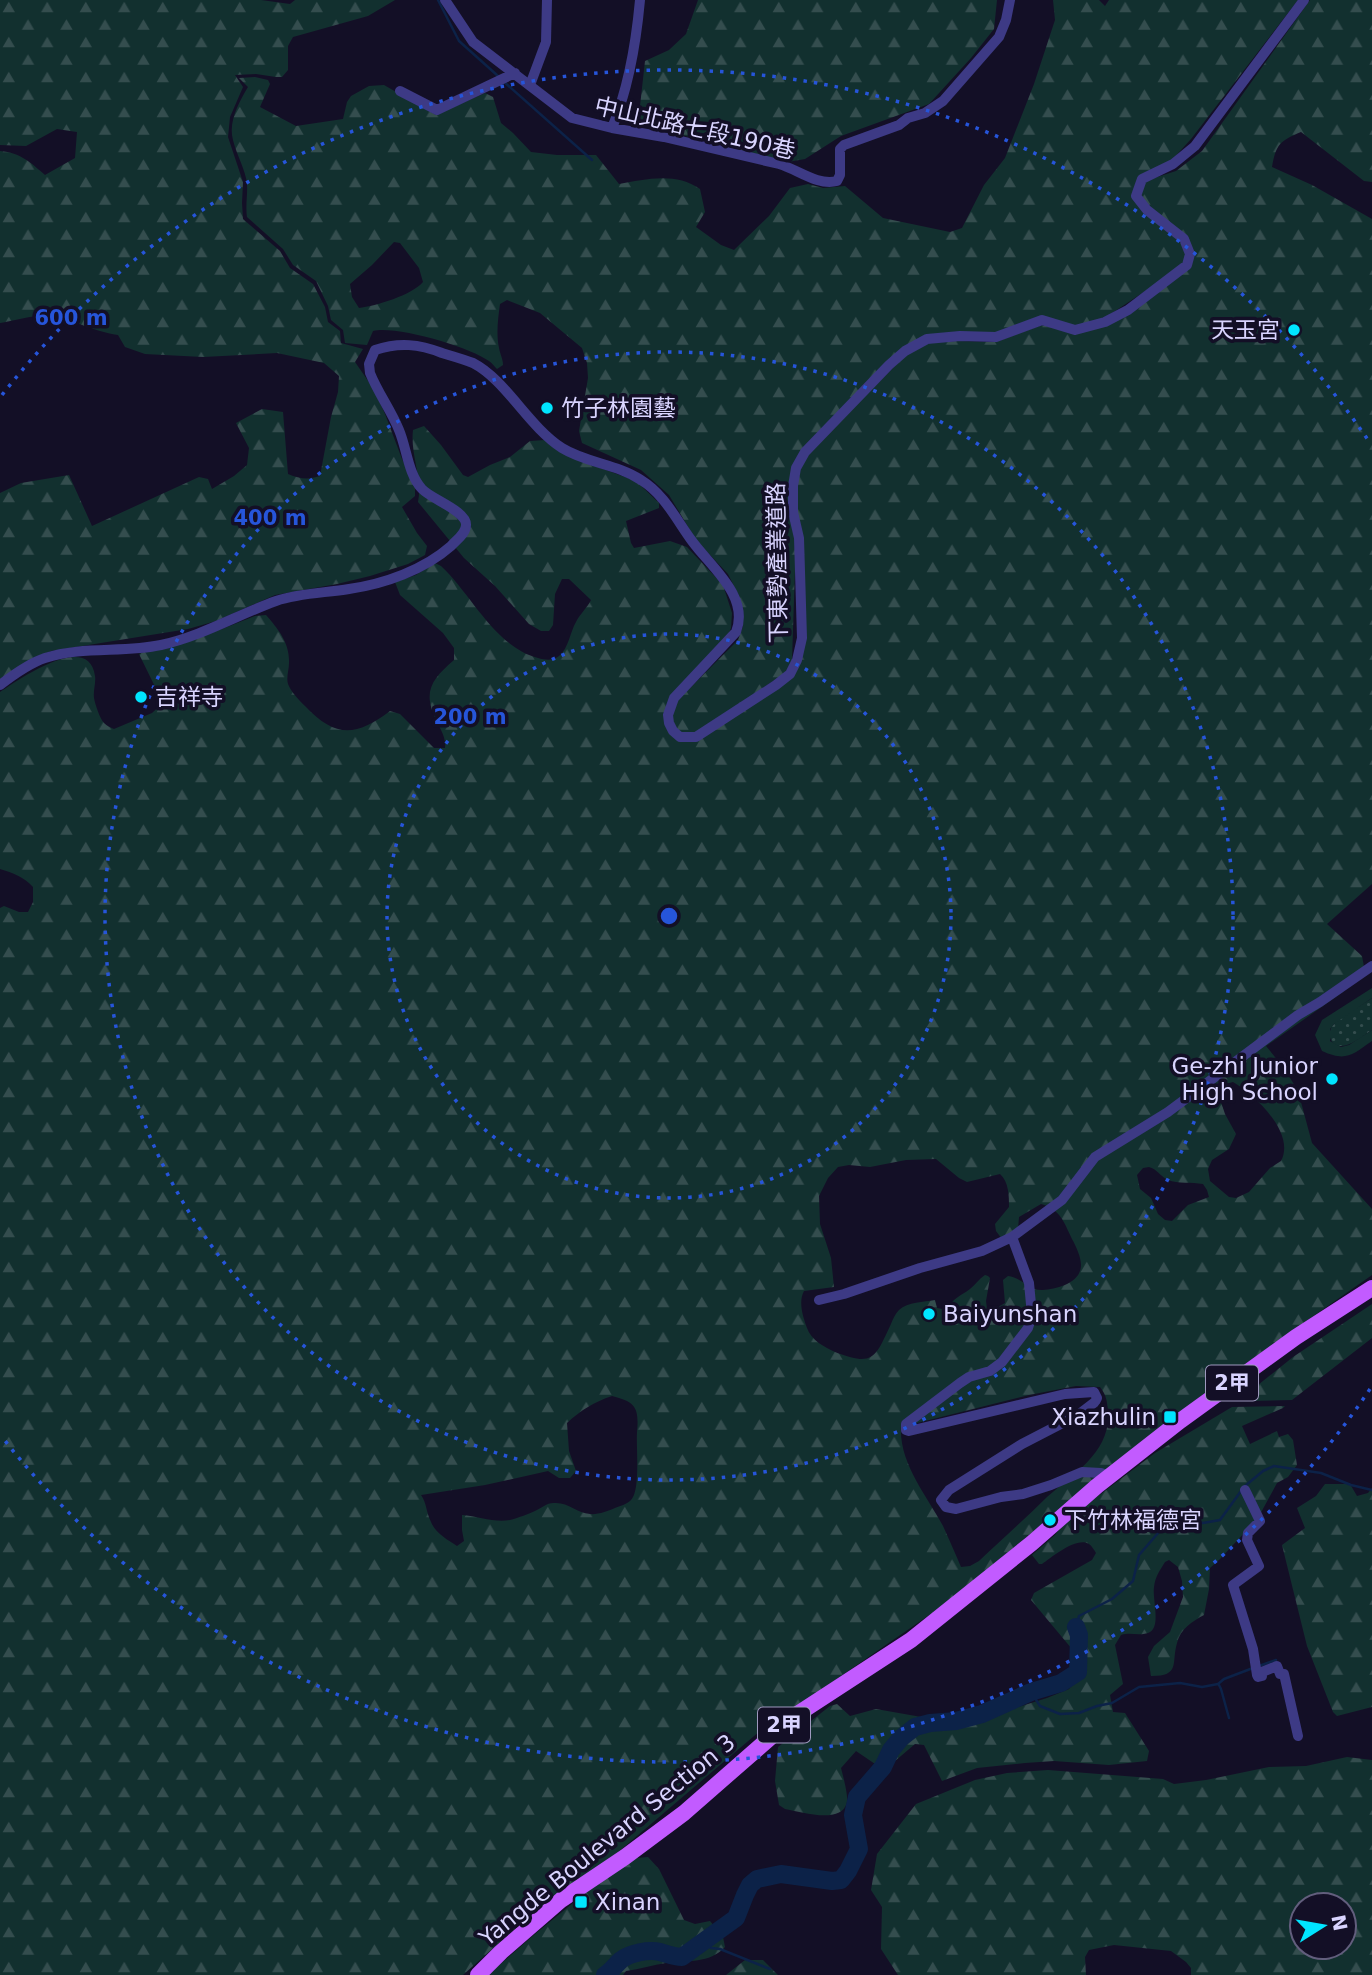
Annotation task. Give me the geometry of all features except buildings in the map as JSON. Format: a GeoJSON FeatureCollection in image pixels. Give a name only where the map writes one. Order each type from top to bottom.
{"type":"FeatureCollection","features":[{"type":"Feature","properties":{"kind":"main road","name":"2甲"},"geometry":{"type":"LineString","coordinates":[[1104,1481],[1180,1421],[1296,1337],[1372,1288]]}},
{"type":"Feature","properties":{"kind":"main road","name":"Yangde Boulevard Section 3"},"geometry":{"type":"LineString","coordinates":[[478,1975],[561,1900],[684,1813],[796,1715],[911,1640],[1104,1481]]}},
{"type":"Feature","properties":{"kind":"street","name":"中山北路七段190巷"},"geometry":{"type":"LineString","coordinates":[[444,0],[473,42],[572,118],[779,164],[811,178],[831,183],[837,181],[841,175],[840,149],[844,145],[899,125],[943,101],[999,37],[1010,0]]}},
{"type":"Feature","properties":{"kind":"street"},"geometry":{"type":"LineString","coordinates":[[530,85],[546,42],[547,0]]}},
{"type":"Feature","properties":{"kind":"street"},"geometry":{"type":"LineString","coordinates":[[612,128],[624,99],[638,28],[640,0]]}},
{"type":"Feature","properties":{"kind":"street","name":"下東勢產業道路"},"geometry":{"type":"LineString","coordinates":[[0,685],[47,657],[162,645],[208,630],[277,601],[375,584],[412,571],[447,549],[460,537],[466,525],[465,520],[458,512],[422,489],[415,479],[401,433],[370,373],[369,363],[375,349],[411,344],[473,363],[494,379],[542,433],[563,449],[638,477],[665,502],[693,544],[727,583],[737,611],[736,632],[674,698],[668,715],[673,731],[680,737],[703,734],[790,674],[797,660],[802,638],[799,538],[793,512],[793,486],[796,468],[805,452],[889,365],[905,351],[927,339],[960,335],[996,337],[1042,320],[1075,330],[1105,322],[1128,310],[1187,265],[1190,254],[1184,239],[1147,210],[1136,196],[1142,179],[1173,164],[1195,146],[1304,0]]}},
{"type":"Feature","properties":{"kind":"street"},"geometry":{"type":"LineString","coordinates":[[400,91],[437,110],[515,73]]}},
{"type":"Feature","properties":{"kind":"street"},"geometry":{"type":"LineString","coordinates":[[819,1300],[982,1251],[1012,1237],[1062,1200],[1095,1157],[1168,1112],[1298,1015],[1372,966]]}},
{"type":"Feature","properties":{"kind":"street"},"geometry":{"type":"LineString","coordinates":[[1012,1237],[1029,1283],[1032,1315],[1028,1328],[1002,1362],[990,1371],[969,1377],[960,1383],[915,1416],[906,1424],[906,1430],[1065,1394],[1091,1391],[1097,1398],[1087,1408],[1021,1444],[949,1490],[941,1500],[946,1507],[956,1510],[1051,1486],[1082,1472],[1101,1473],[1104,1481]]}},
{"type":"Feature","properties":{"kind":"street"},"geometry":{"type":"LineString","coordinates":[[1245,1490],[1260,1521],[1248,1533],[1247,1540],[1259,1566],[1233,1585],[1253,1649],[1257,1675],[1262,1676],[1262,1672],[1277,1666],[1280,1674],[1284,1674],[1298,1736]]}},
{"type":"Feature","properties":{"kind":"green space"},"geometry":{"type":"Polygon","coordinates":[[[0,0],[261,0],[290,4],[295,0],[395,0],[368,16],[293,37],[288,46],[288,70],[282,77],[235,75],[243,87],[230,117],[228,137],[243,182],[243,219],[280,251],[290,268],[313,284],[325,307],[328,322],[340,331],[341,343],[363,349],[355,362],[373,388],[415,484],[415,496],[402,507],[427,546],[425,555],[408,564],[370,576],[275,595],[216,621],[188,629],[51,651],[36,657],[0,682],[0,493],[21,483],[69,475],[92,526],[199,477],[208,479],[212,489],[247,465],[249,448],[236,423],[262,409],[283,412],[288,474],[304,478],[320,476],[339,376],[324,363],[277,353],[203,357],[145,354],[125,347],[118,335],[48,316],[0,323],[0,151],[20,156],[45,175],[75,158],[77,132],[57,129],[26,146],[0,145],[0,0]]]}},
{"type":"Feature","properties":{"kind":"green space"},"geometry":{"type":"Polygon","coordinates":[[[698,0],[997,0],[994,29],[929,104],[841,136],[805,159],[788,162],[643,125],[639,115],[645,61],[669,50],[686,34],[698,0]]]}},
{"type":"Feature","properties":{"kind":"green space"},"geometry":{"type":"Polygon","coordinates":[[[1053,0],[1099,0],[1105,6],[1109,0],[1298,0],[1191,139],[1171,161],[1139,177],[1133,196],[1181,240],[1187,255],[1183,266],[1103,319],[1075,326],[1041,316],[994,334],[926,335],[793,465],[788,513],[796,539],[792,660],[785,673],[693,735],[678,732],[672,716],[674,709],[678,700],[738,640],[743,626],[738,594],[728,574],[696,540],[669,495],[641,470],[582,443],[579,431],[588,378],[582,348],[540,313],[507,300],[500,304],[498,337],[503,365],[497,369],[489,361],[466,350],[432,338],[398,331],[373,331],[367,345],[345,343],[343,330],[331,320],[328,306],[316,281],[293,265],[283,249],[247,217],[247,182],[233,140],[232,126],[248,87],[239,78],[255,77],[268,80],[270,84],[260,107],[296,126],[343,119],[351,96],[369,86],[384,85],[436,115],[485,93],[493,97],[501,123],[531,152],[596,155],[619,184],[671,179],[681,180],[700,189],[705,212],[696,227],[721,245],[734,250],[769,216],[790,188],[808,184],[823,188],[845,186],[883,218],[950,232],[962,228],[984,185],[1005,158],[1055,20],[1053,0]],[[394,242],[350,284],[352,297],[359,308],[402,295],[423,282],[419,268],[400,243],[394,242]]]}},
{"type":"Feature","properties":{"kind":"green space"},"geometry":{"type":"Polygon","coordinates":[[[1310,0],[1372,0],[1372,182],[1364,181],[1301,132],[1280,144],[1272,167],[1312,185],[1372,219],[1372,884],[1327,924],[1362,956],[1364,967],[1343,992],[1266,1046],[1298,1091],[1312,1143],[1372,1209],[1372,1275],[1211,1388],[948,1602],[768,1724],[617,1853],[530,1915],[463,1975],[0,1975],[0,908],[4,906],[19,912],[28,912],[33,902],[33,887],[18,876],[0,869],[0,692],[52,662],[80,657],[90,663],[95,676],[94,698],[101,718],[114,729],[152,713],[163,703],[139,654],[255,616],[266,615],[279,631],[288,649],[289,687],[298,699],[326,724],[346,730],[356,729],[367,726],[390,711],[400,714],[434,748],[445,748],[443,735],[432,712],[430,694],[435,680],[454,660],[454,648],[443,633],[400,595],[395,582],[416,575],[435,563],[441,566],[509,643],[522,652],[546,660],[554,659],[562,653],[576,622],[591,600],[569,579],[562,579],[555,594],[553,625],[549,631],[541,631],[529,624],[495,586],[464,558],[418,502],[419,484],[413,430],[424,426],[463,475],[468,477],[510,457],[530,441],[545,440],[570,457],[636,481],[659,503],[659,508],[626,521],[634,548],[670,541],[687,547],[723,585],[732,613],[727,638],[666,707],[681,740],[689,742],[699,739],[800,661],[795,513],[799,470],[808,453],[906,355],[929,343],[996,342],[1042,325],[1074,333],[1130,312],[1193,254],[1140,196],[1145,181],[1176,171],[1202,151],[1310,0]],[[1233,1082],[1225,1084],[1219,1096],[1236,1134],[1229,1149],[1212,1160],[1208,1169],[1210,1181],[1229,1197],[1236,1198],[1249,1192],[1270,1168],[1281,1161],[1283,1139],[1262,1105],[1233,1082]],[[936,1159],[906,1160],[870,1167],[838,1167],[828,1178],[819,1196],[820,1224],[831,1258],[834,1287],[804,1291],[801,1305],[809,1332],[822,1345],[835,1352],[866,1359],[877,1352],[895,1315],[907,1305],[935,1300],[937,1308],[947,1310],[954,1300],[985,1275],[990,1278],[986,1301],[987,1309],[991,1311],[1005,1303],[1003,1280],[1008,1276],[1033,1289],[1043,1290],[1061,1286],[1073,1281],[1077,1276],[1081,1265],[1078,1252],[1064,1222],[1053,1209],[1041,1204],[1019,1217],[1018,1229],[1002,1239],[995,1224],[1009,1207],[1009,1198],[1007,1185],[1000,1174],[967,1182],[936,1159]],[[1143,1168],[1137,1175],[1140,1189],[1151,1198],[1158,1214],[1165,1220],[1172,1221],[1188,1205],[1209,1197],[1203,1184],[1172,1181],[1152,1168],[1143,1168]],[[1076,1386],[901,1427],[904,1453],[909,1466],[943,1526],[961,1567],[979,1561],[1079,1471],[1103,1439],[1108,1412],[1100,1387],[1076,1386]],[[612,1396],[599,1401],[567,1423],[569,1451],[576,1471],[570,1478],[559,1478],[548,1471],[421,1495],[435,1530],[457,1546],[464,1541],[462,1515],[504,1521],[554,1503],[596,1514],[629,1502],[636,1489],[637,1480],[637,1412],[631,1404],[620,1398],[612,1396]]]}},
{"type":"Feature","properties":{"kind":"green space"},"geometry":{"type":"Polygon","coordinates":[[[1372,988],[1372,998],[1330,1029],[1330,1041],[1341,1047],[1349,1045],[1372,1030],[1372,1041],[1343,1056],[1322,1051],[1315,1035],[1322,1020],[1372,988]]]}},
{"type":"Feature","properties":{"kind":"green space"},"geometry":{"type":"Polygon","coordinates":[[[1372,998],[1372,1030],[1348,1045],[1337,1046],[1333,1043],[1330,1034],[1334,1024],[1372,998]]]}},
{"type":"Feature","properties":{"kind":"green space"},"geometry":{"type":"Polygon","coordinates":[[[1372,1304],[1372,1338],[1292,1400],[1246,1401],[1243,1397],[1293,1357],[1372,1304]]]}},
{"type":"Feature","properties":{"kind":"green space"},"geometry":{"type":"Polygon","coordinates":[[[1285,1406],[1242,1426],[1250,1444],[1277,1431],[1279,1437],[1288,1434],[1293,1440],[1297,1465],[1288,1477],[1277,1483],[1258,1518],[1210,1568],[1204,1615],[1191,1623],[1181,1634],[1171,1671],[1151,1676],[1148,1657],[1154,1646],[1170,1632],[1183,1597],[1178,1567],[1169,1560],[1161,1568],[1155,1583],[1155,1626],[1145,1634],[1121,1635],[1115,1645],[1123,1684],[1110,1695],[1113,1712],[1125,1713],[1149,1751],[1147,1761],[1109,1765],[1054,1761],[1025,1763],[977,1768],[942,1781],[924,1745],[915,1744],[888,1767],[881,1768],[856,1751],[841,1768],[847,1799],[844,1809],[830,1815],[820,1815],[785,1809],[779,1805],[775,1781],[778,1747],[830,1706],[837,1704],[850,1716],[876,1709],[927,1718],[993,1715],[1069,1689],[1084,1669],[1077,1655],[1031,1600],[1034,1593],[1092,1560],[1096,1553],[1084,1542],[1065,1548],[1042,1564],[1032,1555],[1055,1535],[1069,1518],[1155,1453],[1232,1407],[1285,1406]]]}},
{"type":"Feature","properties":{"kind":"green space"},"geometry":{"type":"Polygon","coordinates":[[[1325,1484],[1350,1484],[1357,1496],[1368,1493],[1372,1488],[1372,1707],[1337,1716],[1333,1712],[1307,1646],[1282,1545],[1305,1528],[1297,1508],[1316,1496],[1325,1484]]]}},
{"type":"Feature","properties":{"kind":"green space"},"geometry":{"type":"Polygon","coordinates":[[[1347,1757],[1372,1760],[1372,1975],[1191,1975],[1191,1968],[1186,1962],[1171,1951],[1114,1945],[1089,1950],[1085,1957],[1086,1975],[898,1975],[881,1949],[882,1907],[871,1890],[877,1854],[916,1804],[975,1780],[1007,1773],[1048,1770],[1163,1779],[1174,1784],[1269,1767],[1306,1766],[1347,1757]]]}},
{"type":"Feature","properties":{"kind":"green space"},"geometry":{"type":"Polygon","coordinates":[[[648,1857],[659,1869],[684,1920],[695,1924],[710,1921],[723,1937],[725,1947],[719,1952],[698,1960],[626,1971],[623,1975],[488,1975],[600,1881],[637,1858],[648,1857]]]}},
{"type":"Feature","properties":{"kind":"green space"},"geometry":{"type":"Polygon","coordinates":[[[745,1960],[763,1960],[778,1975],[726,1975],[745,1960]]]}},
{"type":"Feature","properties":{"kind":"waterway"},"geometry":{"type":"LineString","coordinates":[[438,0],[459,41],[498,76]]}},
{"type":"Feature","properties":{"kind":"waterway"},"geometry":{"type":"LineString","coordinates":[[503,81],[592,160]]}},
{"type":"Feature","properties":{"kind":"waterway"},"geometry":{"type":"LineString","coordinates":[[1245,1486],[1263,1471],[1274,1466],[1321,1473],[1372,1490]]}},
{"type":"Feature","properties":{"kind":"waterway"},"geometry":{"type":"LineString","coordinates":[[1076,1627],[1079,1616],[1112,1599],[1133,1581],[1139,1555],[1166,1524],[1180,1519],[1203,1523],[1220,1520],[1241,1491]]}},
{"type":"Feature","properties":{"kind":"waterway"},"geometry":{"type":"LineString","coordinates":[[605,1975],[621,1960],[640,1952],[656,1951],[682,1957],[736,1918],[750,1885],[757,1879],[781,1874],[841,1880],[859,1849],[853,1815],[857,1797],[883,1767],[891,1750],[901,1738],[915,1727],[982,1714],[1031,1692],[1061,1683],[1078,1672],[1079,1635],[1076,1627]]}},
{"type":"Feature","properties":{"kind":"waterway"},"geometry":{"type":"LineString","coordinates":[[1259,1666],[1276,1660]]}},
{"type":"Feature","properties":{"kind":"waterway"},"geometry":{"type":"LineString","coordinates":[[1031,1692],[1040,1706],[1060,1714],[1079,1713],[1112,1703],[1139,1687],[1180,1683],[1202,1687],[1218,1684],[1253,1668]]}},
{"type":"Feature","properties":{"kind":"waterway"},"geometry":{"type":"LineString","coordinates":[[1219,1685],[1229,1718]]}},
{"type":"Feature","properties":{"kind":"waterway"},"geometry":{"type":"LineString","coordinates":[[705,1938],[711,1948],[770,1969]]}},
{"type":"Feature","properties":{"kind":"place","name":"天玉宮"},"geometry":{"type":"Point","coordinates":[1294,330]}},
{"type":"Feature","properties":{"kind":"place","name":"竹子林園藝"},"geometry":{"type":"Point","coordinates":[547,408]}},
{"type":"Feature","properties":{"kind":"place","name":"吉祥寺"},"geometry":{"type":"Point","coordinates":[141,697]}},
{"type":"Feature","properties":{"kind":"place","name":"Ge-zhi Junior High School"},"geometry":{"type":"Point","coordinates":[1332,1079]}},
{"type":"Feature","properties":{"kind":"place","name":"Baiyunshan"},"geometry":{"type":"Point","coordinates":[929,1314]}},
{"type":"Feature","properties":{"kind":"place","name":"Xiazhulin"},"geometry":{"type":"Point","coordinates":[1170,1417]}},
{"type":"Feature","properties":{"kind":"place","name":"下竹林福德宮"},"geometry":{"type":"Point","coordinates":[1050,1520]}},
{"type":"Feature","properties":{"kind":"place","name":"Xinan"},"geometry":{"type":"Point","coordinates":[581,1902]}}]}
